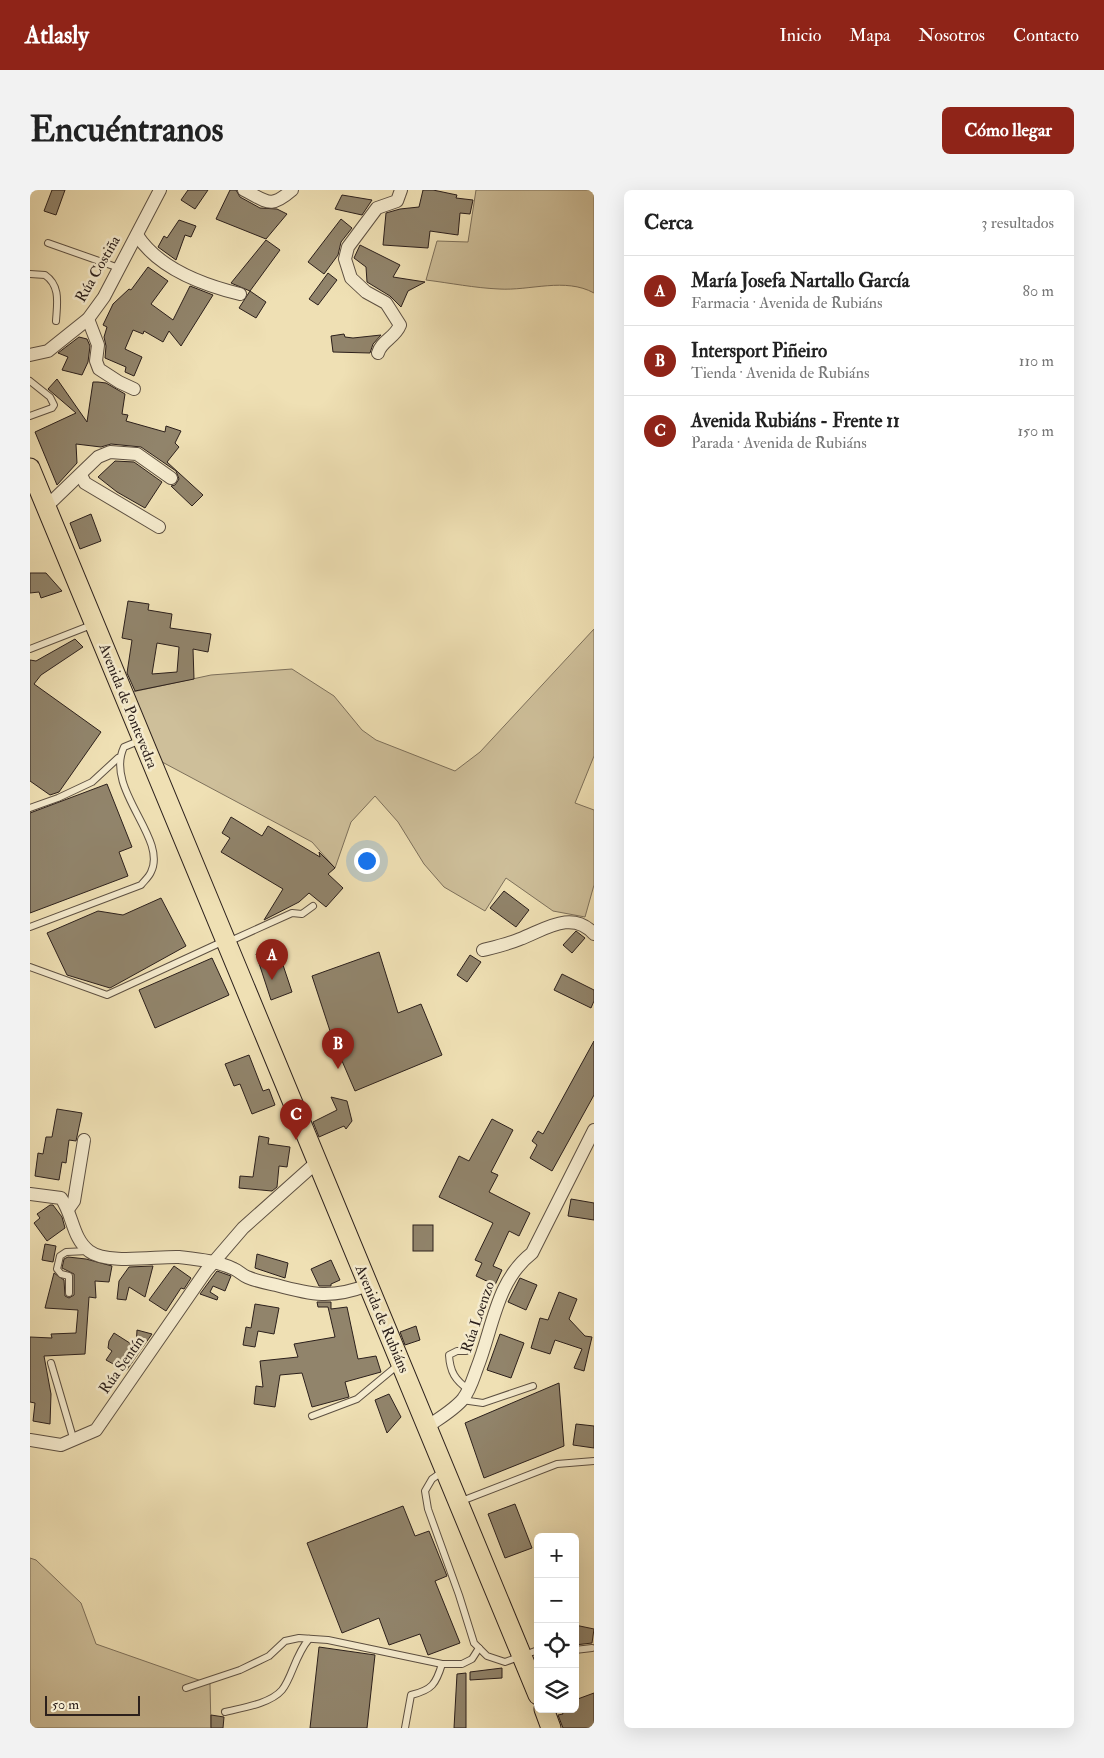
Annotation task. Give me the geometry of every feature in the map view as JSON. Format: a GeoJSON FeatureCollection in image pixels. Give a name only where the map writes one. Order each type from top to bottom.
{"type":"FeatureCollection","features":[{"type":"Feature","properties":{"kind":"main road","name":"Avenida de Pontevedra"},"geometry":{"type":"LineString","coordinates":[[30,468],[226,942]]}},
{"type":"Feature","properties":{"kind":"main road","name":"Avenida de Rubiáns"},"geometry":{"type":"LineString","coordinates":[[226,942],[458,1502],[530,1653],[534,1674]]}},
{"type":"Feature","properties":{"kind":"main road"},"geometry":{"type":"LineString","coordinates":[[545,1713],[551,1728]]}},
{"type":"Feature","properties":{"kind":"street","name":"Rúa Costiña"},"geometry":{"type":"LineString","coordinates":[[30,355],[48,351],[88,319],[104,297],[160,190]]}},
{"type":"Feature","properties":{"kind":"street"},"geometry":{"type":"LineString","coordinates":[[244,190],[269,202],[278,202],[292,190]]}},
{"type":"Feature","properties":{"kind":"street"},"geometry":{"type":"LineString","coordinates":[[378,353],[380,347],[397,334],[400,325],[386,303],[366,292],[351,278],[345,259],[348,247],[377,208],[397,201],[401,190]]}},
{"type":"Feature","properties":{"kind":"street","name":"Rúa Costiña"},"geometry":{"type":"LineString","coordinates":[[137,235],[144,246],[161,260],[186,275],[240,294]]}},
{"type":"Feature","properties":{"kind":"street","name":"Rúa Costiña"},"geometry":{"type":"LineString","coordinates":[[88,319],[98,346],[96,361],[99,369],[134,389]]}},
{"type":"Feature","properties":{"kind":"street"},"geometry":{"type":"LineString","coordinates":[[46,507],[98,457],[110,452],[137,454],[171,478]]}},
{"type":"Feature","properties":{"kind":"street"},"geometry":{"type":"LineString","coordinates":[[81,475],[85,483],[159,527]]}},
{"type":"Feature","properties":{"kind":"street"},"geometry":{"type":"LineString","coordinates":[[483,950],[521,939],[551,924],[565,922],[582,924],[594,934]]}},
{"type":"Feature","properties":{"kind":"street","name":"Rúa Loenzo"},"geometry":{"type":"LineString","coordinates":[[465,1395],[488,1339],[501,1293],[510,1275],[532,1253],[594,1130]]}},
{"type":"Feature","properties":{"kind":"street"},"geometry":{"type":"LineString","coordinates":[[69,1208],[74,1201],[84,1140]]}},
{"type":"Feature","properties":{"kind":"street","name":"Rúa Sentín"},"geometry":{"type":"LineString","coordinates":[[30,1440],[61,1445],[96,1430],[206,1271],[243,1228],[317,1162]]}},
{"type":"Feature","properties":{"kind":"street"},"geometry":{"type":"LineString","coordinates":[[30,1194],[61,1198],[69,1208],[76,1234],[89,1251],[119,1258],[178,1257],[214,1262],[234,1269],[248,1278],[314,1295],[349,1293],[368,1285]]}},
{"type":"Feature","properties":{"kind":"street"},"geometry":{"type":"LineString","coordinates":[[427,1427],[465,1395]]}},
{"type":"Feature","properties":{"kind":"lane"},"geometry":{"type":"LineString","coordinates":[[48,243],[119,268]]}},
{"type":"Feature","properties":{"kind":"lane"},"geometry":{"type":"LineString","coordinates":[[30,274],[45,275],[55,285],[57,293],[56,321]]}},
{"type":"Feature","properties":{"kind":"lane"},"geometry":{"type":"LineString","coordinates":[[30,381],[50,397],[54,405],[52,408],[30,416]]}},
{"type":"Feature","properties":{"kind":"lane"},"geometry":{"type":"LineString","coordinates":[[30,649],[95,624]]}},
{"type":"Feature","properties":{"kind":"lane"},"geometry":{"type":"LineString","coordinates":[[30,808],[58,798],[92,782],[118,758],[124,747],[142,739]]}},
{"type":"Feature","properties":{"kind":"lane"},"geometry":{"type":"LineString","coordinates":[[30,927],[141,885],[151,872],[154,859],[150,845],[120,776],[118,758]]}},
{"type":"Feature","properties":{"kind":"lane"},"geometry":{"type":"LineString","coordinates":[[30,967],[107,995],[292,913],[302,914],[313,906]]}},
{"type":"Feature","properties":{"kind":"lane"},"geometry":{"type":"LineString","coordinates":[[69,1293],[69,1276],[61,1274],[57,1269],[60,1256],[66,1252],[89,1251]]}},
{"type":"Feature","properties":{"kind":"lane"},"geometry":{"type":"LineString","coordinates":[[466,1351],[457,1350],[449,1355],[449,1365],[454,1379],[465,1395],[483,1403],[533,1386]]}},
{"type":"Feature","properties":{"kind":"lane"},"geometry":{"type":"LineString","coordinates":[[51,1363],[74,1441]]}},
{"type":"Feature","properties":{"kind":"lane"},"geometry":{"type":"LineString","coordinates":[[312,1416],[357,1400],[400,1364]]}},
{"type":"Feature","properties":{"kind":"lane"},"geometry":{"type":"LineString","coordinates":[[458,1502],[557,1464],[594,1461]]}},
{"type":"Feature","properties":{"kind":"lane"},"geometry":{"type":"LineString","coordinates":[[445,1470],[432,1479],[425,1491],[428,1510],[459,1595],[474,1643],[486,1656],[505,1662],[530,1653]]}},
{"type":"Feature","properties":{"kind":"lane"},"geometry":{"type":"LineString","coordinates":[[186,1688],[240,1670],[269,1656],[285,1642],[299,1638],[328,1640],[442,1664],[462,1664],[472,1659],[479,1648]]}},
{"type":"Feature","properties":{"kind":"lane"},"geometry":{"type":"LineString","coordinates":[[225,1712],[258,1704],[282,1690],[301,1648],[309,1639]]}},
{"type":"Feature","properties":{"kind":"lane"},"geometry":{"type":"LineString","coordinates":[[579,1650],[592,1648]]}},
{"type":"Feature","properties":{"kind":"lane"},"geometry":{"type":"LineString","coordinates":[[405,1728],[411,1695],[424,1692],[436,1682],[442,1664]]}},
{"type":"Feature","properties":{"kind":"shaded area"},"geometry":{"type":"Polygon","coordinates":[[[476,190],[594,190],[594,293],[583,288],[559,285],[499,289],[426,280],[437,241],[468,242],[476,190]]]}},
{"type":"Feature","properties":{"kind":"shaded area"},"geometry":{"type":"Polygon","coordinates":[[[594,629],[594,756],[575,803],[594,810],[594,885],[585,917],[553,911],[506,878],[485,911],[444,887],[424,864],[398,822],[375,796],[351,822],[335,868],[312,842],[149,755],[123,694],[211,675],[292,669],[334,696],[362,730],[376,740],[455,771],[480,752],[594,629]]]}},
{"type":"Feature","properties":{"kind":"shaded area"},"geometry":{"type":"Polygon","coordinates":[[[30,1558],[36,1560],[81,1603],[96,1644],[210,1684],[211,1728],[30,1728],[30,1558]]]}},
{"type":"Feature","properties":{"kind":"building"},"geometry":{"type":"Polygon","coordinates":[[[52,190],[65,190],[56,215],[44,211],[52,190]]]}},
{"type":"Feature","properties":{"kind":"building"},"geometry":{"type":"Polygon","coordinates":[[[188,190],[208,190],[195,209],[181,200],[188,190]]]}},
{"type":"Feature","properties":{"kind":"building"},"geometry":{"type":"Polygon","coordinates":[[[230,190],[236,190],[240,197],[260,208],[277,209],[287,214],[266,239],[216,219],[230,190]]]}},
{"type":"Feature","properties":{"kind":"building"},"geometry":{"type":"Polygon","coordinates":[[[423,190],[433,190],[457,195],[456,198],[473,200],[470,214],[460,213],[458,235],[430,231],[428,248],[383,245],[386,213],[419,207],[423,190]]]}},
{"type":"Feature","properties":{"kind":"building"},"geometry":{"type":"Polygon","coordinates":[[[342,195],[372,200],[362,215],[335,209],[342,195]]]}},
{"type":"Feature","properties":{"kind":"building"},"geometry":{"type":"Polygon","coordinates":[[[341,219],[352,228],[341,242],[338,255],[324,274],[308,262],[341,219]]]}},
{"type":"Feature","properties":{"kind":"building"},"geometry":{"type":"Polygon","coordinates":[[[179,220],[196,226],[191,237],[185,235],[176,260],[158,247],[164,236],[167,238],[179,220]]]}},
{"type":"Feature","properties":{"kind":"building"},"geometry":{"type":"Polygon","coordinates":[[[266,240],[280,250],[250,291],[231,283],[266,240]]]}},
{"type":"Feature","properties":{"kind":"building"},"geometry":{"type":"Polygon","coordinates":[[[360,245],[400,265],[393,277],[425,282],[408,291],[401,307],[390,296],[367,282],[366,267],[354,258],[360,245]]]}},
{"type":"Feature","properties":{"kind":"building"},"geometry":{"type":"Polygon","coordinates":[[[148,267],[168,281],[151,304],[173,320],[190,286],[213,295],[181,346],[169,331],[163,342],[144,331],[143,334],[133,330],[125,349],[142,357],[134,376],[125,372],[126,367],[105,358],[106,346],[104,337],[107,327],[103,325],[113,304],[129,289],[131,290],[148,267]]]}},
{"type":"Feature","properties":{"kind":"building"},"geometry":{"type":"Polygon","coordinates":[[[328,273],[337,280],[318,305],[309,299],[328,273]]]}},
{"type":"Feature","properties":{"kind":"building"},"geometry":{"type":"Polygon","coordinates":[[[250,291],[266,302],[256,318],[239,308],[250,291]]]}},
{"type":"Feature","properties":{"kind":"building"},"geometry":{"type":"Polygon","coordinates":[[[344,334],[345,337],[353,338],[381,335],[373,344],[370,353],[333,352],[331,336],[344,334]]]}},
{"type":"Feature","properties":{"kind":"building"},"geometry":{"type":"Polygon","coordinates":[[[79,337],[87,339],[90,346],[88,362],[82,375],[62,370],[68,357],[58,353],[79,337]]]}},
{"type":"Feature","properties":{"kind":"building"},"geometry":{"type":"Polygon","coordinates":[[[57,379],[87,422],[93,382],[98,382],[106,383],[125,394],[122,414],[128,415],[126,421],[165,432],[166,426],[181,431],[175,443],[179,447],[167,462],[203,495],[192,506],[171,486],[175,485],[179,479],[176,471],[141,447],[111,444],[101,447],[76,444],[77,463],[57,485],[35,432],[76,413],[48,389],[57,379]]]}},
{"type":"Feature","properties":{"kind":"building"},"geometry":{"type":"Polygon","coordinates":[[[115,461],[134,462],[162,482],[145,508],[117,492],[98,477],[115,461]]]}},
{"type":"Feature","properties":{"kind":"building"},"geometry":{"type":"Polygon","coordinates":[[[91,514],[101,541],[80,549],[70,523],[91,514]]]}},
{"type":"Feature","properties":{"kind":"building"},"geometry":{"type":"Polygon","coordinates":[[[30,573],[46,573],[62,591],[41,598],[39,592],[30,593],[30,573]]]}},
{"type":"Feature","properties":{"kind":"building"},"geometry":{"type":"Polygon","coordinates":[[[128,601],[149,604],[148,610],[172,614],[170,628],[211,634],[208,652],[193,649],[194,679],[135,691],[127,673],[132,640],[122,638],[128,601]],[[157,643],[152,674],[177,672],[179,647],[157,643]]]}},
{"type":"Feature","properties":{"kind":"building"},"geometry":{"type":"Polygon","coordinates":[[[75,639],[83,647],[41,675],[34,684],[101,732],[59,792],[50,795],[30,781],[30,660],[36,661],[75,639]]]}},
{"type":"Feature","properties":{"kind":"building"},"geometry":{"type":"Polygon","coordinates":[[[107,784],[132,847],[119,852],[128,876],[30,913],[30,813],[107,784]]]}},
{"type":"Feature","properties":{"kind":"building"},"geometry":{"type":"Polygon","coordinates":[[[231,817],[262,836],[268,826],[320,857],[319,852],[335,868],[328,874],[343,888],[326,907],[309,893],[299,902],[264,920],[283,889],[221,852],[230,838],[222,833],[231,817]]]}},
{"type":"Feature","properties":{"kind":"building"},"geometry":{"type":"Polygon","coordinates":[[[504,891],[529,910],[516,927],[490,908],[504,891]]]}},
{"type":"Feature","properties":{"kind":"building"},"geometry":{"type":"Polygon","coordinates":[[[161,898],[186,946],[110,988],[67,975],[47,933],[98,911],[123,915],[161,898]]]}},
{"type":"Feature","properties":{"kind":"building"},"geometry":{"type":"Polygon","coordinates":[[[576,931],[585,938],[572,953],[563,945],[576,931]]]}},
{"type":"Feature","properties":{"kind":"building"},"geometry":{"type":"Polygon","coordinates":[[[277,947],[292,992],[271,1000],[256,954],[277,947]]]}},
{"type":"Feature","properties":{"kind":"building"},"geometry":{"type":"Polygon","coordinates":[[[379,952],[398,1013],[421,1004],[442,1055],[355,1091],[333,1040],[312,976],[379,952]]]}},
{"type":"Feature","properties":{"kind":"building"},"geometry":{"type":"Polygon","coordinates":[[[470,955],[481,962],[467,982],[457,975],[470,955]]]}},
{"type":"Feature","properties":{"kind":"building"},"geometry":{"type":"Polygon","coordinates":[[[212,958],[229,995],[155,1028],[139,990],[212,958]]]}},
{"type":"Feature","properties":{"kind":"building"},"geometry":{"type":"Polygon","coordinates":[[[562,974],[594,990],[594,1001],[591,1008],[554,990],[562,974]]]}},
{"type":"Feature","properties":{"kind":"building"},"geometry":{"type":"Polygon","coordinates":[[[594,1041],[594,1095],[552,1171],[530,1158],[537,1145],[532,1141],[538,1131],[543,1134],[594,1041]]]}},
{"type":"Feature","properties":{"kind":"building"},"geometry":{"type":"Polygon","coordinates":[[[249,1055],[263,1091],[269,1089],[275,1105],[252,1114],[240,1084],[234,1086],[225,1064],[249,1055]]]}},
{"type":"Feature","properties":{"kind":"building"},"geometry":{"type":"Polygon","coordinates":[[[331,1097],[347,1101],[352,1121],[346,1129],[344,1126],[319,1137],[313,1122],[337,1110],[331,1097]]]}},
{"type":"Feature","properties":{"kind":"building"},"geometry":{"type":"Polygon","coordinates":[[[57,1109],[82,1113],[76,1141],[69,1140],[66,1163],[62,1162],[59,1180],[35,1176],[38,1153],[43,1154],[46,1137],[52,1137],[57,1109]]]}},
{"type":"Feature","properties":{"kind":"building"},"geometry":{"type":"Polygon","coordinates":[[[492,1119],[513,1130],[491,1172],[498,1175],[489,1192],[530,1213],[519,1236],[509,1231],[493,1266],[502,1270],[495,1285],[476,1276],[482,1263],[475,1260],[493,1223],[439,1197],[459,1156],[469,1161],[492,1119]]]}},
{"type":"Feature","properties":{"kind":"building"},"geometry":{"type":"Polygon","coordinates":[[[259,1136],[269,1138],[268,1144],[290,1147],[287,1167],[279,1166],[277,1187],[272,1191],[239,1188],[240,1176],[253,1177],[259,1136]]]}},
{"type":"Feature","properties":{"kind":"building"},"geometry":{"type":"Polygon","coordinates":[[[571,1199],[594,1203],[594,1220],[568,1216],[571,1199]]]}},
{"type":"Feature","properties":{"kind":"building"},"geometry":{"type":"Polygon","coordinates":[[[53,1205],[62,1217],[65,1228],[47,1241],[34,1223],[40,1218],[37,1214],[53,1205]]]}},
{"type":"Feature","properties":{"kind":"building"},"geometry":{"type":"Polygon","coordinates":[[[413,1225],[433,1225],[433,1251],[413,1251],[413,1225]]]}},
{"type":"Feature","properties":{"kind":"building"},"geometry":{"type":"Polygon","coordinates":[[[45,1244],[56,1246],[53,1262],[42,1260],[45,1244]]]}},
{"type":"Feature","properties":{"kind":"building"},"geometry":{"type":"Polygon","coordinates":[[[257,1254],[288,1263],[285,1278],[255,1268],[257,1254]]]}},
{"type":"Feature","properties":{"kind":"building"},"geometry":{"type":"Polygon","coordinates":[[[68,1257],[86,1259],[112,1266],[109,1282],[95,1281],[96,1298],[89,1297],[85,1354],[44,1356],[51,1394],[50,1424],[33,1421],[35,1403],[30,1402],[30,1337],[52,1338],[51,1334],[76,1333],[78,1310],[45,1308],[54,1273],[64,1280],[65,1296],[69,1298],[74,1295],[74,1274],[62,1268],[64,1259],[68,1257]]]}},
{"type":"Feature","properties":{"kind":"building"},"geometry":{"type":"Polygon","coordinates":[[[331,1260],[340,1280],[331,1284],[331,1286],[319,1286],[311,1269],[331,1260]]]}},
{"type":"Feature","properties":{"kind":"building"},"geometry":{"type":"Polygon","coordinates":[[[153,1266],[145,1297],[129,1287],[126,1300],[117,1299],[119,1281],[129,1267],[153,1266]]]}},
{"type":"Feature","properties":{"kind":"building"},"geometry":{"type":"Polygon","coordinates":[[[174,1266],[191,1278],[184,1289],[181,1288],[166,1311],[149,1300],[174,1266]]]}},
{"type":"Feature","properties":{"kind":"building"},"geometry":{"type":"Polygon","coordinates":[[[217,1271],[231,1276],[225,1291],[213,1286],[210,1292],[218,1297],[217,1300],[200,1294],[217,1271]]]}},
{"type":"Feature","properties":{"kind":"building"},"geometry":{"type":"Polygon","coordinates":[[[520,1278],[537,1285],[526,1310],[508,1302],[520,1278]]]}},
{"type":"Feature","properties":{"kind":"building"},"geometry":{"type":"Polygon","coordinates":[[[559,1292],[577,1299],[569,1319],[585,1336],[592,1337],[584,1371],[574,1368],[582,1349],[555,1340],[550,1354],[531,1348],[540,1318],[548,1320],[559,1292]]]}},
{"type":"Feature","properties":{"kind":"building"},"geometry":{"type":"Polygon","coordinates":[[[317,1302],[331,1302],[331,1309],[347,1307],[358,1359],[376,1356],[381,1372],[345,1382],[349,1397],[312,1407],[302,1373],[280,1375],[275,1407],[254,1404],[256,1386],[263,1387],[260,1361],[298,1357],[294,1344],[335,1337],[328,1307],[318,1307],[317,1302]]]}},
{"type":"Feature","properties":{"kind":"building"},"geometry":{"type":"Polygon","coordinates":[[[255,1304],[279,1308],[274,1334],[258,1331],[255,1347],[243,1345],[246,1327],[251,1328],[255,1304]]]}},
{"type":"Feature","properties":{"kind":"building"},"geometry":{"type":"Polygon","coordinates":[[[416,1326],[420,1340],[405,1345],[400,1332],[416,1326]]]}},
{"type":"Feature","properties":{"kind":"building"},"geometry":{"type":"Polygon","coordinates":[[[137,1330],[152,1334],[126,1371],[106,1360],[112,1351],[108,1348],[109,1341],[114,1333],[136,1347],[137,1330]]]}},
{"type":"Feature","properties":{"kind":"building"},"geometry":{"type":"Polygon","coordinates":[[[500,1334],[524,1343],[511,1378],[487,1370],[500,1334]]]}},
{"type":"Feature","properties":{"kind":"building"},"geometry":{"type":"Polygon","coordinates":[[[559,1383],[564,1446],[484,1478],[465,1423],[559,1383]]]}},
{"type":"Feature","properties":{"kind":"building"},"geometry":{"type":"Polygon","coordinates":[[[389,1394],[401,1417],[387,1433],[375,1400],[389,1394]]]}},
{"type":"Feature","properties":{"kind":"building"},"geometry":{"type":"Polygon","coordinates":[[[576,1424],[594,1426],[594,1448],[573,1445],[576,1424]]]}},
{"type":"Feature","properties":{"kind":"building"},"geometry":{"type":"Polygon","coordinates":[[[515,1504],[532,1548],[505,1558],[488,1514],[515,1504]]]}},
{"type":"Feature","properties":{"kind":"building"},"geometry":{"type":"Polygon","coordinates":[[[403,1506],[415,1536],[429,1531],[447,1576],[435,1581],[460,1643],[428,1655],[420,1634],[389,1645],[379,1618],[342,1633],[307,1543],[403,1506]]]}},
{"type":"Feature","properties":{"kind":"building"},"geometry":{"type":"Polygon","coordinates":[[[579,1626],[594,1629],[592,1643],[579,1645],[579,1626]]]}},
{"type":"Feature","properties":{"kind":"building"},"geometry":{"type":"Polygon","coordinates":[[[319,1647],[375,1655],[367,1728],[310,1728],[319,1647]]]}},
{"type":"Feature","properties":{"kind":"building"},"geometry":{"type":"Polygon","coordinates":[[[502,1668],[502,1678],[470,1680],[470,1672],[502,1668]]]}},
{"type":"Feature","properties":{"kind":"building"},"geometry":{"type":"Polygon","coordinates":[[[466,1673],[466,1728],[454,1728],[457,1674],[466,1673]]]}},
{"type":"Feature","properties":{"kind":"building"},"geometry":{"type":"Polygon","coordinates":[[[594,1693],[594,1728],[563,1728],[558,1715],[563,1713],[579,1713],[579,1699],[594,1693]]]}},
{"type":"Feature","properties":{"kind":"building"},"geometry":{"type":"Polygon","coordinates":[[[211,1715],[224,1717],[223,1728],[211,1728],[211,1715]]]}},
{"type":"Feature","properties":{"kind":"place","name":"María Josefa Nartallo García"},"geometry":{"type":"Point","coordinates":[272,980]}},
{"type":"Feature","properties":{"kind":"place","name":"Intersport Piñeiro"},"geometry":{"type":"Point","coordinates":[338,1069]}},
{"type":"Feature","properties":{"kind":"place","name":"Avenida Rubiáns - Frente 11"},"geometry":{"type":"Point","coordinates":[296,1140]}}]}
